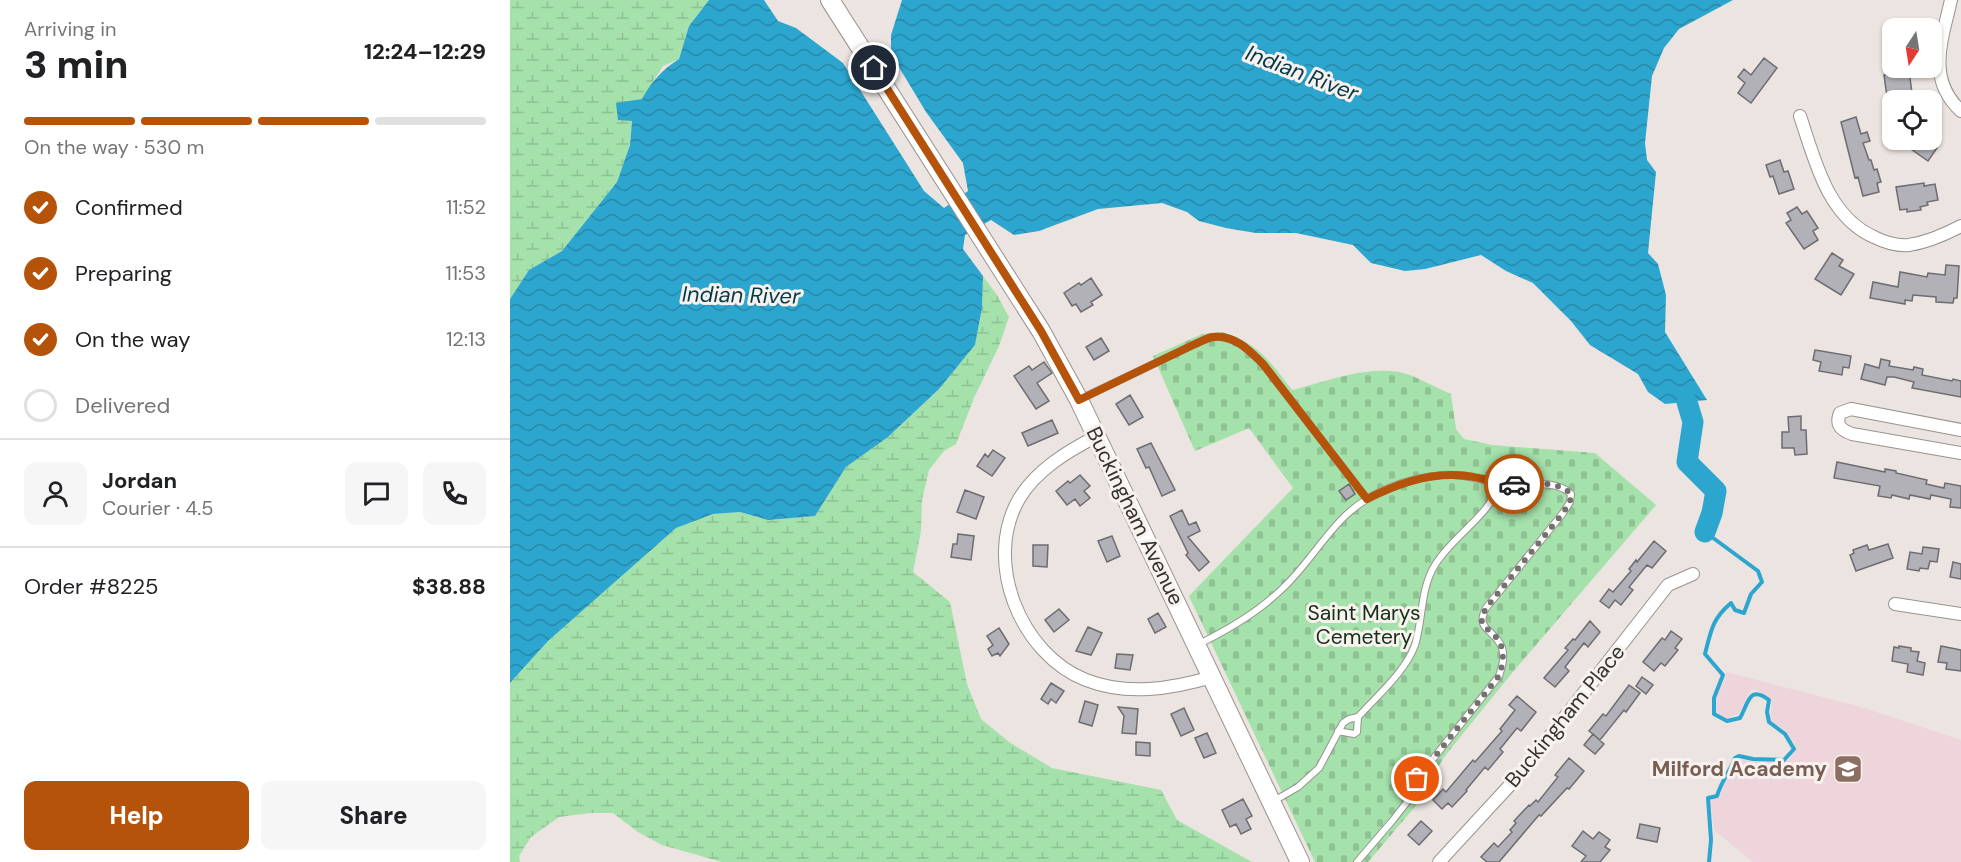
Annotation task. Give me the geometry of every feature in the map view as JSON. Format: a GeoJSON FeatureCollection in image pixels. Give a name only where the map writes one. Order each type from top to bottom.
{"type":"FeatureCollection","features":[{"type":"Feature","properties":{"kind":"main road","name":"Buckingham Avenue"},"geometry":{"type":"LineString","coordinates":[[830,0],[1041,331],[1079,400],[1300,862]]}},
{"type":"Feature","properties":{"kind":"street"},"geometry":{"type":"LineString","coordinates":[[1951,0],[1939,51],[1938,66],[1946,91],[1961,111]]}},
{"type":"Feature","properties":{"kind":"street"},"geometry":{"type":"LineString","coordinates":[[1800,116],[1821,179],[1847,219],[1862,232],[1883,241],[1906,245],[1933,240],[1961,226]]}},
{"type":"Feature","properties":{"kind":"street"},"geometry":{"type":"LineString","coordinates":[[1961,430],[1851,409],[1840,413],[1838,419],[1842,430],[1852,434],[1961,453]]}},
{"type":"Feature","properties":{"kind":"street"},"geometry":{"type":"LineString","coordinates":[[1097,436],[1057,460],[1038,476],[1019,500],[1013,514],[1005,549],[1010,592],[1018,611],[1039,645],[1053,659],[1085,680],[1111,687],[1141,690],[1177,685],[1212,676]]}},
{"type":"Feature","properties":{"kind":"street","name":"Buckingham Place"},"geometry":{"type":"LineString","coordinates":[[1439,862],[1521,773],[1668,585],[1693,574]]}},
{"type":"Feature","properties":{"kind":"street"},"geometry":{"type":"LineString","coordinates":[[1895,604],[1961,614]]}},
{"type":"Feature","properties":{"kind":"lane"},"geometry":{"type":"LineString","coordinates":[[1079,400],[1195,344],[1212,337],[1227,338],[1250,351],[1263,364],[1367,499]]}},
{"type":"Feature","properties":{"kind":"lane"},"geometry":{"type":"LineString","coordinates":[[1197,645],[1238,623],[1266,604],[1285,587],[1344,517],[1367,499],[1387,488],[1418,479],[1444,475],[1467,476],[1500,483],[1556,485],[1571,494],[1570,502],[1563,513],[1482,615],[1484,626],[1502,646],[1504,660],[1499,676],[1417,779],[1407,802],[1394,820],[1357,862]]}},
{"type":"Feature","properties":{"kind":"lane"},"geometry":{"type":"LineString","coordinates":[[1272,802],[1298,787],[1319,768],[1343,723],[1358,717],[1408,660],[1412,652],[1432,568],[1443,552],[1494,498],[1500,483]]}},
{"type":"Feature","properties":{"kind":"lane"},"geometry":{"type":"LineString","coordinates":[[1338,731],[1354,734],[1357,732],[1358,717]]}},
{"type":"Feature","properties":{"kind":"shaded area","name":"Milford Academy"},"geometry":{"type":"Polygon","coordinates":[[[1727,672],[1864,708],[1961,740],[1961,862],[1753,862],[1714,830],[1710,800],[1721,794],[1726,781],[1735,771],[1737,759],[1786,761],[1794,752],[1795,744],[1782,728],[1770,720],[1772,702],[1770,698],[1755,689],[1750,691],[1739,713],[1727,718],[1718,713],[1717,697],[1727,672]]]}},
{"type":"Feature","properties":{"kind":"green space"},"geometry":{"type":"Polygon","coordinates":[[[510,0],[709,0],[689,26],[679,59],[663,66],[642,99],[632,121],[630,145],[617,182],[562,251],[529,270],[510,299],[510,0]]]}},
{"type":"Feature","properties":{"kind":"green space"},"geometry":{"type":"Polygon","coordinates":[[[983,276],[1009,317],[999,346],[974,398],[956,444],[944,451],[929,470],[922,500],[921,531],[913,572],[950,602],[967,684],[981,719],[1009,742],[1052,768],[1161,790],[1177,820],[1252,862],[722,862],[662,845],[638,832],[613,813],[590,813],[559,817],[531,837],[519,856],[520,862],[510,862],[510,683],[548,641],[675,528],[713,514],[740,512],[768,520],[815,516],[846,467],[888,437],[939,389],[975,345],[982,308],[983,276]]]}},
{"type":"Feature","properties":{"kind":"green space","name":"Saint Marys Cemetery"},"geometry":{"type":"Polygon","coordinates":[[[1222,332],[1254,347],[1270,362],[1292,390],[1372,371],[1399,372],[1412,376],[1451,394],[1456,429],[1464,439],[1492,445],[1595,453],[1656,505],[1512,673],[1444,757],[1419,802],[1368,862],[1315,862],[1189,596],[1293,488],[1249,428],[1195,451],[1153,356],[1202,334],[1222,332]]]}},
{"type":"Feature","properties":{"kind":"water","name":"Indian River"},"geometry":{"type":"Polygon","coordinates":[[[709,0],[764,0],[778,21],[796,28],[843,63],[924,191],[944,208],[968,191],[963,163],[926,112],[891,54],[891,35],[902,0],[1733,0],[1679,29],[1664,48],[1652,76],[1645,143],[1647,160],[1656,172],[1648,253],[1658,264],[1666,295],[1665,332],[1707,400],[1665,404],[1648,392],[1638,374],[1590,345],[1571,321],[1533,283],[1506,271],[1481,255],[1425,269],[1405,271],[1371,263],[1353,245],[1296,233],[1256,233],[1226,228],[1199,221],[1187,212],[1162,203],[1098,209],[1039,231],[1014,235],[991,220],[965,235],[963,249],[983,276],[982,308],[975,345],[939,389],[888,437],[846,467],[815,516],[768,520],[740,512],[713,514],[676,528],[548,641],[510,683],[510,299],[529,270],[562,251],[617,182],[630,145],[632,121],[618,120],[616,103],[642,99],[658,76],[679,59],[689,26],[709,0]]]}},
{"type":"Feature","properties":{"kind":"building"},"geometry":{"type":"Polygon","coordinates":[[[1764,58],[1777,68],[1751,103],[1738,93],[1745,83],[1738,77],[1744,69],[1751,75],[1764,58]]]}},
{"type":"Feature","properties":{"kind":"building"},"geometry":{"type":"Polygon","coordinates":[[[1884,78],[1910,78],[1912,90],[1886,90],[1884,78]]]}},
{"type":"Feature","properties":{"kind":"building"},"geometry":{"type":"Polygon","coordinates":[[[1856,117],[1861,134],[1867,132],[1870,141],[1863,143],[1874,170],[1877,169],[1881,182],[1877,183],[1879,192],[1863,196],[1858,177],[1855,178],[1841,122],[1856,117]]]}},
{"type":"Feature","properties":{"kind":"building"},"geometry":{"type":"Polygon","coordinates":[[[1912,150],[1936,150],[1928,161],[1912,150]]]}},
{"type":"Feature","properties":{"kind":"building"},"geometry":{"type":"Polygon","coordinates":[[[1780,160],[1784,172],[1788,171],[1794,189],[1779,194],[1773,176],[1770,177],[1766,165],[1780,160]]]}},
{"type":"Feature","properties":{"kind":"building"},"geometry":{"type":"Polygon","coordinates":[[[1924,183],[1924,186],[1935,184],[1938,200],[1927,202],[1928,205],[1920,207],[1921,210],[1907,212],[1907,209],[1900,210],[1896,187],[1924,183]]]}},
{"type":"Feature","properties":{"kind":"building"},"geometry":{"type":"Polygon","coordinates":[[[1797,207],[1802,214],[1807,211],[1818,228],[1813,231],[1818,240],[1804,249],[1786,223],[1791,220],[1787,213],[1797,207]]]}},
{"type":"Feature","properties":{"kind":"building"},"geometry":{"type":"Polygon","coordinates":[[[1832,253],[1843,260],[1839,266],[1854,274],[1841,295],[1815,279],[1832,253]]]}},
{"type":"Feature","properties":{"kind":"building"},"geometry":{"type":"Polygon","coordinates":[[[1946,265],[1959,266],[1957,298],[1954,298],[1953,303],[1936,302],[1936,297],[1913,295],[1912,301],[1905,300],[1905,304],[1870,298],[1873,282],[1898,287],[1900,272],[1927,277],[1928,273],[1945,275],[1946,265]]]}},
{"type":"Feature","properties":{"kind":"building"},"geometry":{"type":"Polygon","coordinates":[[[1091,278],[1102,295],[1091,302],[1093,305],[1081,312],[1076,304],[1072,306],[1064,293],[1091,278]]]}},
{"type":"Feature","properties":{"kind":"building"},"geometry":{"type":"Polygon","coordinates":[[[1101,338],[1109,351],[1094,360],[1086,347],[1101,338]]]}},
{"type":"Feature","properties":{"kind":"building"},"geometry":{"type":"Polygon","coordinates":[[[1815,350],[1851,356],[1849,368],[1843,367],[1842,375],[1819,371],[1821,362],[1813,360],[1815,350]]]}},
{"type":"Feature","properties":{"kind":"building"},"geometry":{"type":"Polygon","coordinates":[[[1881,359],[1890,361],[1889,366],[1913,370],[1914,367],[1923,369],[1922,375],[1961,381],[1961,397],[1912,388],[1914,382],[1894,377],[1887,377],[1885,385],[1861,379],[1865,364],[1879,368],[1881,359]]]}},
{"type":"Feature","properties":{"kind":"building"},"geometry":{"type":"Polygon","coordinates":[[[1044,362],[1052,373],[1037,383],[1049,401],[1036,409],[1014,376],[1029,366],[1032,370],[1044,362]]]}},
{"type":"Feature","properties":{"kind":"building"},"geometry":{"type":"Polygon","coordinates":[[[1130,395],[1143,417],[1129,425],[1116,404],[1130,395]]]}},
{"type":"Feature","properties":{"kind":"building"},"geometry":{"type":"Polygon","coordinates":[[[1801,416],[1801,430],[1806,430],[1807,454],[1795,455],[1794,448],[1782,448],[1782,432],[1789,432],[1788,417],[1801,416]]]}},
{"type":"Feature","properties":{"kind":"building"},"geometry":{"type":"Polygon","coordinates":[[[1052,420],[1058,433],[1028,446],[1022,433],[1052,420]]]}},
{"type":"Feature","properties":{"kind":"building"},"geometry":{"type":"Polygon","coordinates":[[[1151,443],[1175,490],[1162,496],[1149,467],[1146,468],[1137,449],[1151,443]]]}},
{"type":"Feature","properties":{"kind":"building"},"geometry":{"type":"Polygon","coordinates":[[[993,450],[1005,458],[992,476],[977,466],[985,454],[988,457],[993,450]]]}},
{"type":"Feature","properties":{"kind":"building"},"geometry":{"type":"Polygon","coordinates":[[[1837,462],[1885,472],[1885,469],[1896,471],[1896,473],[1927,480],[1926,484],[1944,488],[1945,483],[1961,486],[1961,508],[1950,507],[1951,499],[1931,495],[1930,499],[1910,495],[1909,499],[1892,495],[1891,498],[1878,496],[1880,486],[1834,478],[1837,462]]]}},
{"type":"Feature","properties":{"kind":"building"},"geometry":{"type":"Polygon","coordinates":[[[1080,475],[1090,486],[1084,491],[1090,498],[1080,506],[1075,499],[1067,505],[1056,491],[1080,475]]]}},
{"type":"Feature","properties":{"kind":"building"},"geometry":{"type":"Polygon","coordinates":[[[1349,484],[1355,494],[1346,500],[1339,491],[1349,484]]]}},
{"type":"Feature","properties":{"kind":"building"},"geometry":{"type":"Polygon","coordinates":[[[965,490],[984,497],[976,519],[957,512],[965,490]]]}},
{"type":"Feature","properties":{"kind":"building"},"geometry":{"type":"Polygon","coordinates":[[[1182,510],[1189,525],[1196,522],[1200,531],[1188,537],[1209,562],[1199,571],[1186,555],[1188,553],[1170,516],[1182,510]]]}},
{"type":"Feature","properties":{"kind":"building"},"geometry":{"type":"Polygon","coordinates":[[[958,534],[974,536],[971,560],[951,557],[953,544],[957,544],[958,534]]]}},
{"type":"Feature","properties":{"kind":"building"},"geometry":{"type":"Polygon","coordinates":[[[1112,536],[1120,556],[1107,562],[1098,541],[1112,536]]]}},
{"type":"Feature","properties":{"kind":"building"},"geometry":{"type":"Polygon","coordinates":[[[1654,541],[1666,551],[1652,568],[1647,565],[1629,587],[1633,590],[1621,605],[1615,600],[1609,608],[1600,601],[1609,589],[1613,592],[1631,571],[1629,569],[1636,560],[1637,562],[1654,541]]]}},
{"type":"Feature","properties":{"kind":"building"},"geometry":{"type":"Polygon","coordinates":[[[1888,544],[1893,558],[1856,571],[1850,555],[1854,553],[1853,550],[1867,545],[1869,550],[1888,544]]]}},
{"type":"Feature","properties":{"kind":"building"},"geometry":{"type":"Polygon","coordinates":[[[1033,545],[1048,545],[1047,567],[1033,566],[1033,545]]]}},
{"type":"Feature","properties":{"kind":"building"},"geometry":{"type":"Polygon","coordinates":[[[1923,547],[1939,549],[1937,562],[1930,561],[1928,569],[1920,568],[1919,571],[1907,569],[1910,552],[1922,554],[1923,547]]]}},
{"type":"Feature","properties":{"kind":"building"},"geometry":{"type":"Polygon","coordinates":[[[1953,562],[1961,564],[1961,579],[1950,577],[1953,562]]]}},
{"type":"Feature","properties":{"kind":"building"},"geometry":{"type":"Polygon","coordinates":[[[1059,609],[1069,620],[1054,632],[1045,620],[1059,609]]]}},
{"type":"Feature","properties":{"kind":"building"},"geometry":{"type":"Polygon","coordinates":[[[1158,613],[1166,627],[1155,633],[1148,619],[1158,613]]]}},
{"type":"Feature","properties":{"kind":"building"},"geometry":{"type":"Polygon","coordinates":[[[1590,621],[1600,632],[1588,647],[1584,643],[1565,667],[1569,671],[1555,687],[1544,678],[1568,650],[1565,648],[1573,639],[1575,640],[1590,621]]]}},
{"type":"Feature","properties":{"kind":"building"},"geometry":{"type":"Polygon","coordinates":[[[1088,627],[1102,633],[1091,655],[1076,651],[1088,627]]]}},
{"type":"Feature","properties":{"kind":"building"},"geometry":{"type":"Polygon","coordinates":[[[999,628],[1009,644],[1000,656],[998,653],[992,656],[988,649],[993,645],[987,636],[999,628]]]}},
{"type":"Feature","properties":{"kind":"building"},"geometry":{"type":"Polygon","coordinates":[[[1671,631],[1682,639],[1675,648],[1678,650],[1665,666],[1661,663],[1654,671],[1643,662],[1662,638],[1665,640],[1671,631]]]}},
{"type":"Feature","properties":{"kind":"building"},"geometry":{"type":"Polygon","coordinates":[[[1899,646],[1919,652],[1917,661],[1925,663],[1923,675],[1907,672],[1908,664],[1892,661],[1894,647],[1899,648],[1899,646]]]}},
{"type":"Feature","properties":{"kind":"building"},"geometry":{"type":"Polygon","coordinates":[[[1941,646],[1961,650],[1961,671],[1946,669],[1947,663],[1938,662],[1941,646]]]}},
{"type":"Feature","properties":{"kind":"building"},"geometry":{"type":"Polygon","coordinates":[[[1117,654],[1133,655],[1130,670],[1115,668],[1117,654]]]}},
{"type":"Feature","properties":{"kind":"building"},"geometry":{"type":"Polygon","coordinates":[[[1642,677],[1653,685],[1646,694],[1636,686],[1642,677]]]}},
{"type":"Feature","properties":{"kind":"building"},"geometry":{"type":"Polygon","coordinates":[[[1051,683],[1064,691],[1056,703],[1051,699],[1048,704],[1041,699],[1051,683]]]}},
{"type":"Feature","properties":{"kind":"building"},"geometry":{"type":"Polygon","coordinates":[[[1629,685],[1640,693],[1600,740],[1589,731],[1603,714],[1606,716],[1629,685]]]}},
{"type":"Feature","properties":{"kind":"building"},"geometry":{"type":"Polygon","coordinates":[[[1517,696],[1536,712],[1521,731],[1517,728],[1500,749],[1503,752],[1488,770],[1485,767],[1452,807],[1448,803],[1442,809],[1433,800],[1443,789],[1446,792],[1502,731],[1500,729],[1515,710],[1509,705],[1517,696]]]}},
{"type":"Feature","properties":{"kind":"building"},"geometry":{"type":"Polygon","coordinates":[[[1085,701],[1098,705],[1092,726],[1079,722],[1085,701]]]}},
{"type":"Feature","properties":{"kind":"building"},"geometry":{"type":"Polygon","coordinates":[[[1118,707],[1138,709],[1136,734],[1122,733],[1124,716],[1118,707]]]}},
{"type":"Feature","properties":{"kind":"building"},"geometry":{"type":"Polygon","coordinates":[[[1184,708],[1194,730],[1181,736],[1171,714],[1184,708]]]}},
{"type":"Feature","properties":{"kind":"building"},"geometry":{"type":"Polygon","coordinates":[[[1207,733],[1216,753],[1204,758],[1195,738],[1207,733]]]}},
{"type":"Feature","properties":{"kind":"building"},"geometry":{"type":"Polygon","coordinates":[[[1593,734],[1604,744],[1595,754],[1584,745],[1593,734]]]}},
{"type":"Feature","properties":{"kind":"building"},"geometry":{"type":"Polygon","coordinates":[[[1136,742],[1150,743],[1150,756],[1136,755],[1136,742]]]}},
{"type":"Feature","properties":{"kind":"building"},"geometry":{"type":"Polygon","coordinates":[[[1569,758],[1584,771],[1569,789],[1567,788],[1541,816],[1539,815],[1499,862],[1487,862],[1481,857],[1494,843],[1498,847],[1512,832],[1510,830],[1516,823],[1514,821],[1529,805],[1536,800],[1538,802],[1558,777],[1555,775],[1569,758]]]}},
{"type":"Feature","properties":{"kind":"building"},"geometry":{"type":"Polygon","coordinates":[[[1243,799],[1252,816],[1246,819],[1251,829],[1241,834],[1236,824],[1230,827],[1222,810],[1243,799]]]}},
{"type":"Feature","properties":{"kind":"building"},"geometry":{"type":"Polygon","coordinates":[[[1421,821],[1432,831],[1419,845],[1408,835],[1421,821]]]}},
{"type":"Feature","properties":{"kind":"building"},"geometry":{"type":"Polygon","coordinates":[[[1640,824],[1660,828],[1657,842],[1637,838],[1640,824]]]}},
{"type":"Feature","properties":{"kind":"building"},"geometry":{"type":"Polygon","coordinates":[[[1583,831],[1593,839],[1599,832],[1610,840],[1605,847],[1610,850],[1600,862],[1581,862],[1586,856],[1572,846],[1583,831]]]}},
{"type":"Feature","properties":{"kind":"waterway"},"geometry":{"type":"LineString","coordinates":[[1687,402],[1693,422],[1687,462],[1716,491],[1712,513],[1705,532]]}},
{"type":"Feature","properties":{"kind":"waterway"},"geometry":{"type":"LineString","coordinates":[[1705,532],[1758,571],[1762,582],[1751,594],[1744,613],[1735,610],[1731,603],[1720,614],[1711,632],[1705,654],[1723,675],[1714,698],[1714,714],[1727,721],[1740,718],[1750,697],[1757,694],[1762,696],[1769,700],[1767,712],[1769,722],[1785,734],[1794,749],[1784,760],[1739,756],[1735,758],[1717,796],[1708,798],[1711,840],[1709,862]]}},
{"type":"Feature","properties":{"kind":"way so far"},"geometry":{"type":"LineString","coordinates":[[1417,779],[1499,676],[1504,660],[1502,646],[1484,626],[1482,615],[1570,502],[1571,494],[1556,485],[1514,484]]}},
{"type":"Feature","properties":{"kind":"place","name":"Milford Academy"},"geometry":{"type":"Point","coordinates":[1848,769]}},
{"type":"Feature","properties":{"kind":"route"},"geometry":{"type":"LineString","coordinates":[[874,68],[1041,331],[1079,400],[1195,344],[1212,337],[1227,338],[1238,342],[1263,364],[1367,499],[1387,488],[1418,479],[1444,475],[1467,476],[1514,484]]}}]}
